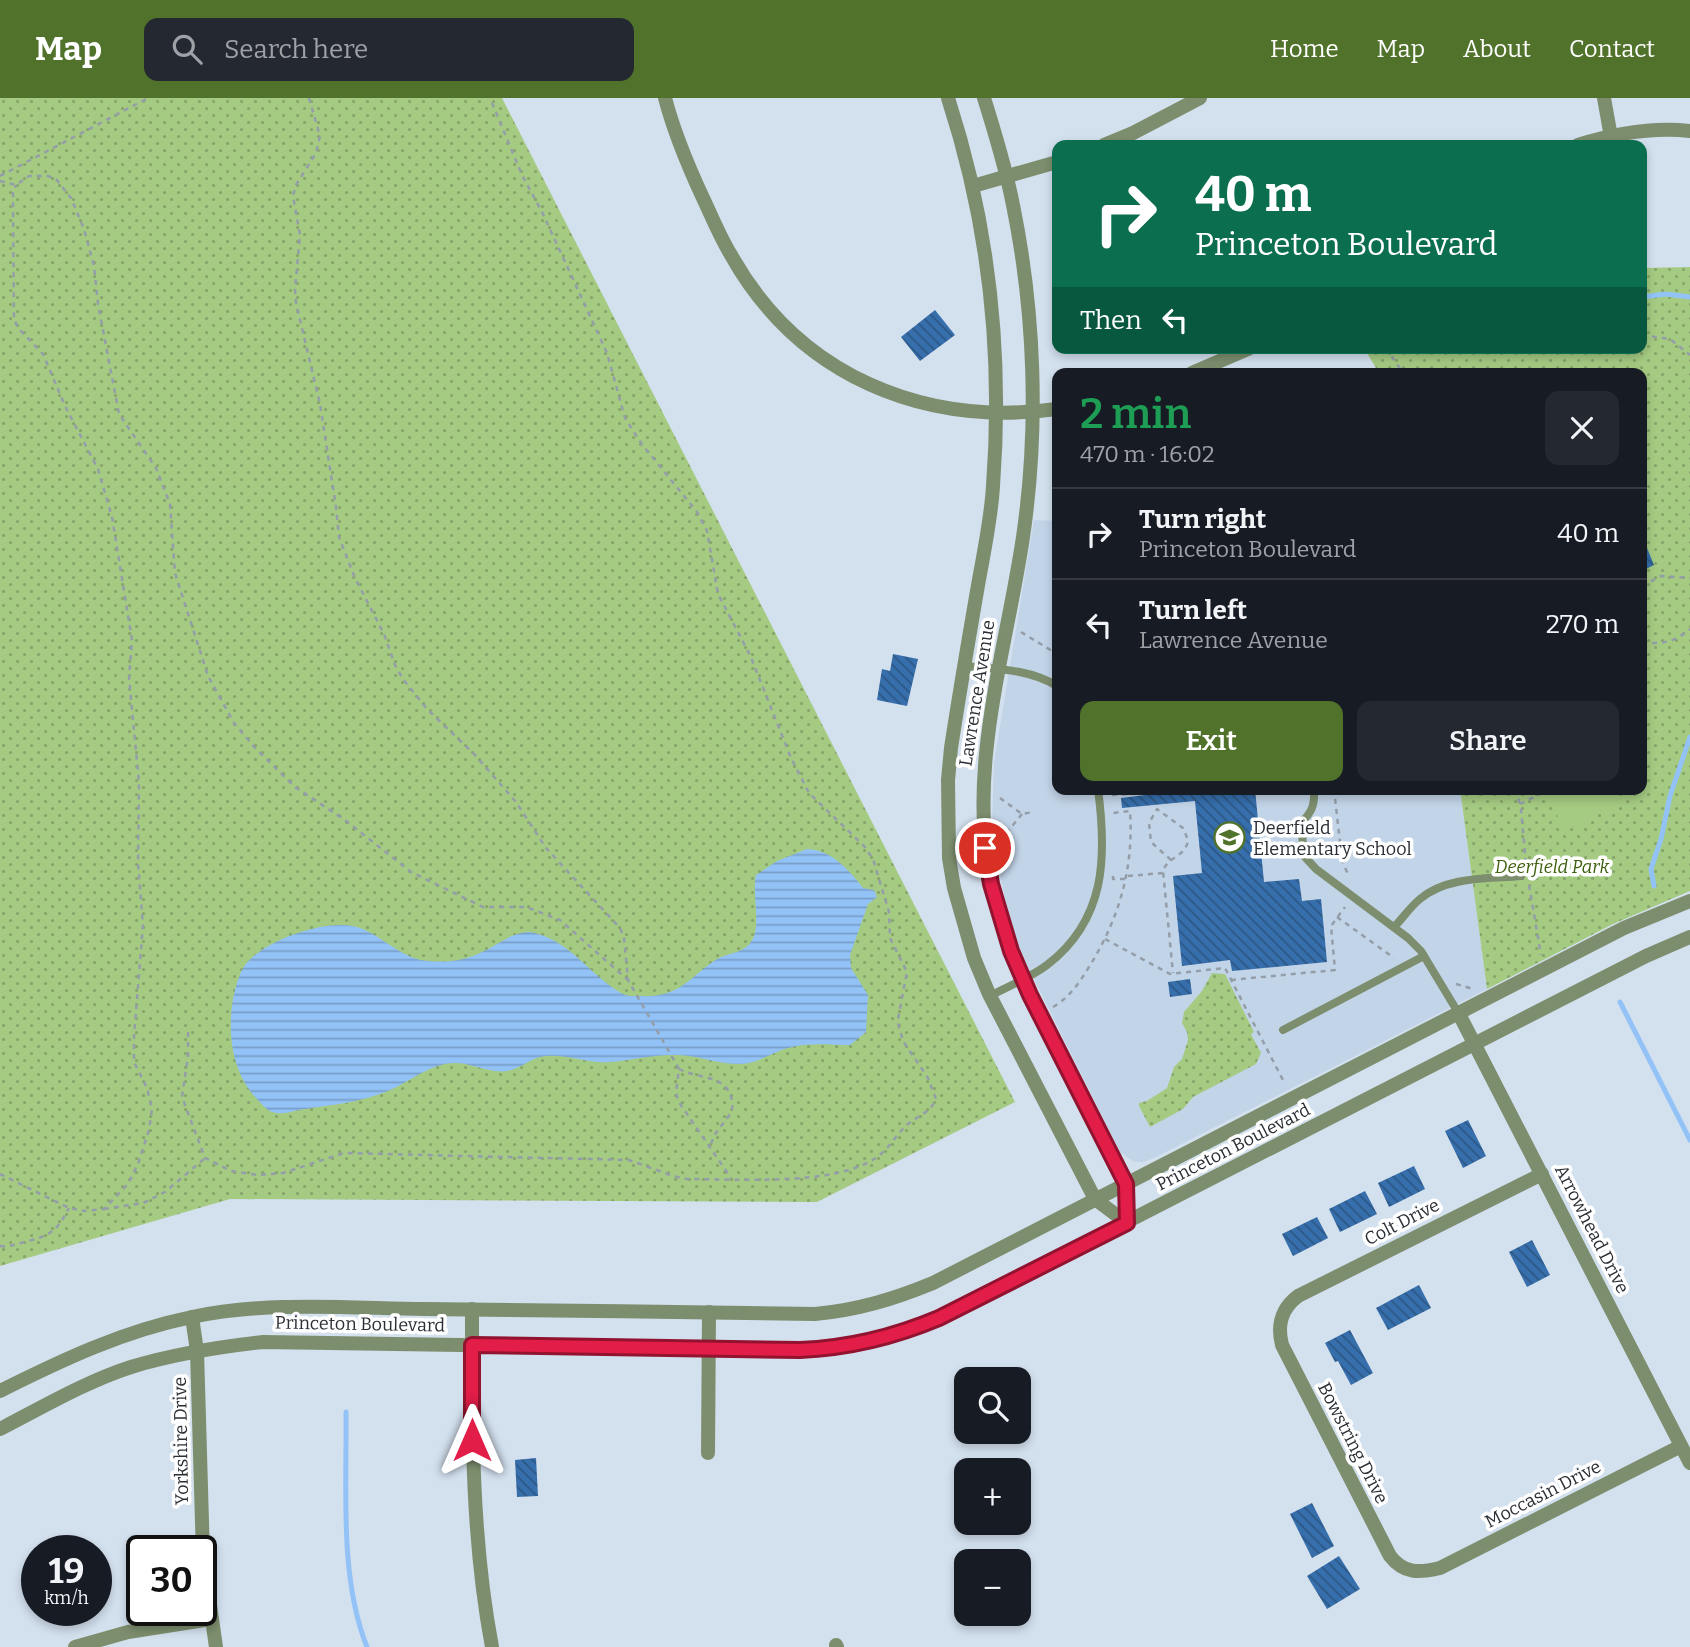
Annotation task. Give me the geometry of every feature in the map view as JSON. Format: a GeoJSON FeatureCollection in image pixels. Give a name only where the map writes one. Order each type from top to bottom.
{"type":"FeatureCollection","features":[{"type":"Feature","properties":{"kind":"street"},"geometry":{"type":"LineString","coordinates":[[665,98],[697,184],[732,257],[778,319],[802,343],[827,362],[877,389],[931,406],[996,413],[1052,410]]}},
{"type":"Feature","properties":{"kind":"street","name":"Lawrence Avenue"},"geometry":{"type":"LineString","coordinates":[[948,98],[985,243],[996,354],[993,487],[951,748],[948,780],[950,858],[964,924],[974,958],[990,996],[1095,1199],[1127,1223]]}},
{"type":"Feature","properties":{"kind":"street","name":"Lawrence Avenue"},"geometry":{"type":"LineString","coordinates":[[984,98],[1006,177],[1023,257],[1033,383],[1030,468],[1023,538],[987,736],[982,813],[991,884],[1000,922],[1023,979],[1126,1184],[1127,1223]]}},
{"type":"Feature","properties":{"kind":"street"},"geometry":{"type":"LineString","coordinates":[[1116,140],[1200,98]]}},
{"type":"Feature","properties":{"kind":"street"},"geometry":{"type":"LineString","coordinates":[[1604,98],[1611,137]]}},
{"type":"Feature","properties":{"kind":"street"},"geometry":{"type":"LineString","coordinates":[[1599,140],[1647,131],[1690,131]]}},
{"type":"Feature","properties":{"kind":"street"},"geometry":{"type":"LineString","coordinates":[[972,187],[1052,163]]}},
{"type":"Feature","properties":{"kind":"street"},"geometry":{"type":"LineString","coordinates":[[1204,368],[1236,354]]}},
{"type":"Feature","properties":{"kind":"street","name":"Princeton Boulevard"},"geometry":{"type":"LineString","coordinates":[[0,1391],[122,1335],[192,1317],[237,1310],[472,1309],[815,1314],[864,1308],[933,1283],[1624,928],[1690,901]]}},
{"type":"Feature","properties":{"kind":"street","name":"Princeton Boulevard"},"geometry":{"type":"LineString","coordinates":[[0,1429],[93,1382],[129,1368],[197,1351],[236,1345],[288,1341],[825,1349],[886,1338],[939,1318],[1646,956],[1690,937]]}},
{"type":"Feature","properties":{"kind":"street","name":"Arrowhead Drive"},"geometry":{"type":"LineString","coordinates":[[1459,1014],[1690,1463]]}},
{"type":"Feature","properties":{"kind":"street","name":"Colt Drive"},"geometry":{"type":"LineString","coordinates":[[1283,1311],[1298,1296],[1542,1174]]}},
{"type":"Feature","properties":{"kind":"street"},"geometry":{"type":"LineString","coordinates":[[472,1309],[475,1503],[492,1647]]}},
{"type":"Feature","properties":{"kind":"street","name":"Bowstring Drive"},"geometry":{"type":"LineString","coordinates":[[1283,1311],[1279,1333],[1282,1345],[1390,1556],[1407,1571],[1420,1573]]}},
{"type":"Feature","properties":{"kind":"street"},"geometry":{"type":"LineString","coordinates":[[708,1453],[709,1312]]}},
{"type":"Feature","properties":{"kind":"street","name":"Yorkshire Drive"},"geometry":{"type":"LineString","coordinates":[[192,1317],[197,1351],[202,1535]]}},
{"type":"Feature","properties":{"kind":"street","name":"Moccasin Drive"},"geometry":{"type":"LineString","coordinates":[[1420,1573],[1440,1568],[1681,1446]]}},
{"type":"Feature","properties":{"kind":"street"},"geometry":{"type":"LineString","coordinates":[[75,1647],[128,1632],[166,1626]]}},
{"type":"Feature","properties":{"kind":"street","name":"Yorkshire Drive"},"geometry":{"type":"LineString","coordinates":[[212,1626],[216,1647]]}},
{"type":"Feature","properties":{"kind":"lane"},"geometry":{"type":"LineString","coordinates":[[964,666],[1043,677],[1052,683]]}},
{"type":"Feature","properties":{"kind":"lane"},"geometry":{"type":"LineString","coordinates":[[990,996],[1045,967],[1082,928],[1093,907],[1100,881],[1103,840],[1099,795]]}},
{"type":"Feature","properties":{"kind":"lane"},"geometry":{"type":"LineString","coordinates":[[1314,795],[1315,804],[1310,815],[1301,823],[1304,856],[1316,869],[1408,938],[1424,956],[1459,1014]]}},
{"type":"Feature","properties":{"kind":"lane"},"geometry":{"type":"LineString","coordinates":[[1394,928],[1421,898],[1434,889],[1454,882],[1521,876]]}},
{"type":"Feature","properties":{"kind":"lane"},"geometry":{"type":"LineString","coordinates":[[1283,1030],[1424,956]]}},
{"type":"Feature","properties":{"kind":"path"},"geometry":{"type":"LineString","coordinates":[[0,176],[148,98]]}},
{"type":"Feature","properties":{"kind":"path"},"geometry":{"type":"LineString","coordinates":[[309,98],[320,141],[316,153],[296,185],[293,196],[300,235],[295,289],[320,404],[339,537],[355,578],[384,634],[403,679],[427,709],[474,754],[516,802],[546,848],[620,928],[624,938],[628,980]]}},
{"type":"Feature","properties":{"kind":"path"},"geometry":{"type":"LineString","coordinates":[[188,1032],[188,1056],[182,1097],[205,1158],[231,1171],[257,1175],[282,1173],[344,1153],[629,1160],[680,1177],[731,1179],[818,1176],[858,1168],[881,1154],[907,1125],[931,1108],[936,1099],[899,1029],[898,1019],[907,972],[890,938],[889,912],[873,859],[864,846],[809,793],[791,758],[750,655],[718,594],[707,531],[697,512],[641,443],[625,418],[607,353],[543,214],[522,175],[490,98]]}},
{"type":"Feature","properties":{"kind":"path"},"geometry":{"type":"LineString","coordinates":[[104,1209],[128,1184],[133,1174],[149,1130],[152,1109],[147,1088],[134,1062],[143,925],[138,863],[139,782],[129,678],[132,640],[112,517],[98,469],[65,405],[43,354],[14,320],[13,193],[16,185],[29,176],[56,179],[71,198],[80,219],[94,266],[98,304],[119,414],[156,468],[170,504],[175,573],[208,676],[234,723],[295,787],[345,820],[411,872],[483,907],[526,906],[560,920],[628,980],[678,1069],[678,1101],[731,1179]]}},
{"type":"Feature","properties":{"kind":"path"},"geometry":{"type":"LineString","coordinates":[[0,181],[16,185]]}},
{"type":"Feature","properties":{"kind":"path"},"geometry":{"type":"LineString","coordinates":[[1647,336],[1670,339],[1690,355]]}},
{"type":"Feature","properties":{"kind":"path"},"geometry":{"type":"LineString","coordinates":[[1647,583],[1661,576],[1690,578]]}},
{"type":"Feature","properties":{"kind":"path"},"geometry":{"type":"LineString","coordinates":[[1647,643],[1669,642],[1690,629]]}},
{"type":"Feature","properties":{"kind":"path"},"geometry":{"type":"LineString","coordinates":[[1020,632],[1052,651]]}},
{"type":"Feature","properties":{"kind":"path"},"geometry":{"type":"LineString","coordinates":[[1335,795],[1342,860],[1352,880]]}},
{"type":"Feature","properties":{"kind":"path"},"geometry":{"type":"LineString","coordinates":[[1520,804],[1538,795]]}},
{"type":"Feature","properties":{"kind":"path"},"geometry":{"type":"LineString","coordinates":[[998,796],[1022,814]]}},
{"type":"Feature","properties":{"kind":"path"},"geometry":{"type":"LineString","coordinates":[[1171,860],[1151,842],[1150,823],[1157,809],[1186,833],[1187,847],[1184,852],[1165,864],[1163,873],[1173,974]]}},
{"type":"Feature","properties":{"kind":"path"},"geometry":{"type":"LineString","coordinates":[[1053,1007],[1066,999],[1073,990],[1105,939],[1120,907],[1131,825],[1130,811],[1114,813]]}},
{"type":"Feature","properties":{"kind":"path"},"geometry":{"type":"LineString","coordinates":[[1000,841],[1022,814],[1033,812]]}},
{"type":"Feature","properties":{"kind":"path"},"geometry":{"type":"LineString","coordinates":[[1126,876],[1163,873]]}},
{"type":"Feature","properties":{"kind":"path"},"geometry":{"type":"LineString","coordinates":[[1231,980],[1335,970],[1331,926],[1353,897]]}},
{"type":"Feature","properties":{"kind":"path"},"geometry":{"type":"LineString","coordinates":[[1337,917],[1394,958],[1400,969]]}},
{"type":"Feature","properties":{"kind":"path"},"geometry":{"type":"LineString","coordinates":[[1105,939],[1173,974],[1225,968],[1285,1085]]}},
{"type":"Feature","properties":{"kind":"path"},"geometry":{"type":"LineString","coordinates":[[1453,983],[1473,989]]}},
{"type":"Feature","properties":{"kind":"path"},"geometry":{"type":"LineString","coordinates":[[678,1069],[713,1079],[724,1084],[731,1093],[731,1112],[714,1135],[711,1147]]}},
{"type":"Feature","properties":{"kind":"path"},"geometry":{"type":"LineString","coordinates":[[0,1174],[69,1208],[84,1211],[134,1206],[154,1198],[205,1158]]}},
{"type":"Feature","properties":{"kind":"path"},"geometry":{"type":"LineString","coordinates":[[0,1246],[11,1246],[52,1233],[69,1208]]}},
{"type":"Feature","properties":{"kind":"shaded area","name":"Deerfield Elementary School"},"geometry":{"type":"Polygon","coordinates":[[[1034,520],[1052,521],[1052,795],[1461,795],[1487,989],[1154,1158],[1134,1162],[1120,1152],[1019,949],[1009,918],[996,854],[992,822],[994,763],[1034,520]]]}},
{"type":"Feature","properties":{"kind":"green space"},"geometry":{"type":"Polygon","coordinates":[[[0,98],[502,98],[1015,1102],[817,1202],[230,1199],[0,1266],[0,98]]]}},
{"type":"Feature","properties":{"kind":"green space","name":"Deerfield Park"},"geometry":{"type":"Polygon","coordinates":[[[1690,267],[1690,891],[1613,924],[1487,989],[1461,795],[1647,795],[1647,368],[1376,368],[1368,354],[1647,354],[1647,268],[1690,267]]]}},
{"type":"Feature","properties":{"kind":"green space"},"geometry":{"type":"Polygon","coordinates":[[[1547,795],[1615,795],[1619,804],[1565,831],[1547,795]]]}},
{"type":"Feature","properties":{"kind":"green space"},"geometry":{"type":"Polygon","coordinates":[[[1212,973],[1225,974],[1254,1032],[1251,1034],[1261,1053],[1256,1064],[1193,1097],[1183,1109],[1150,1127],[1139,1103],[1167,1088],[1174,1067],[1182,1059],[1188,1040],[1182,1023],[1184,1012],[1202,991],[1212,973]]]}},
{"type":"Feature","properties":{"kind":"water"},"geometry":{"type":"Polygon","coordinates":[[[807,849],[832,857],[846,868],[863,888],[874,890],[877,897],[868,904],[850,955],[851,968],[868,995],[866,1032],[850,1045],[796,1046],[742,1064],[670,1055],[610,1062],[548,1056],[536,1058],[507,1071],[453,1063],[430,1069],[388,1091],[366,1098],[282,1113],[272,1112],[263,1106],[246,1085],[239,1070],[231,1037],[231,1020],[232,1003],[241,972],[261,951],[294,934],[347,925],[369,932],[411,957],[443,962],[471,957],[515,935],[535,933],[548,937],[570,951],[623,994],[654,996],[674,991],[714,961],[747,947],[756,930],[756,875],[777,861],[807,849]]]}},
{"type":"Feature","properties":{"kind":"building"},"geometry":{"type":"Polygon","coordinates":[[[935,310],[955,335],[920,361],[901,337],[935,310]]]}},
{"type":"Feature","properties":{"kind":"building"},"geometry":{"type":"Polygon","coordinates":[[[1647,548],[1654,565],[1647,568],[1647,548]]]}},
{"type":"Feature","properties":{"kind":"building"},"geometry":{"type":"Polygon","coordinates":[[[893,654],[918,659],[907,706],[877,700],[882,669],[890,671],[893,654]]]}},
{"type":"Feature","properties":{"kind":"building"},"geometry":{"type":"Polygon","coordinates":[[[1145,795],[1256,795],[1264,882],[1299,879],[1302,901],[1321,899],[1327,962],[1232,971],[1230,960],[1182,966],[1173,876],[1202,873],[1195,801],[1122,808],[1121,798],[1145,795]]]}},
{"type":"Feature","properties":{"kind":"building"},"geometry":{"type":"Polygon","coordinates":[[[1190,979],[1192,994],[1170,997],[1168,982],[1190,979]]]}},
{"type":"Feature","properties":{"kind":"building"},"geometry":{"type":"Polygon","coordinates":[[[1468,1120],[1486,1156],[1463,1168],[1445,1131],[1468,1120]]]}},
{"type":"Feature","properties":{"kind":"building"},"geometry":{"type":"Polygon","coordinates":[[[1414,1166],[1425,1189],[1389,1207],[1378,1183],[1414,1166]]]}},
{"type":"Feature","properties":{"kind":"building"},"geometry":{"type":"Polygon","coordinates":[[[1365,1191],[1377,1214],[1340,1232],[1329,1209],[1365,1191]]]}},
{"type":"Feature","properties":{"kind":"building"},"geometry":{"type":"Polygon","coordinates":[[[1317,1217],[1328,1238],[1293,1256],[1282,1234],[1317,1217]]]}},
{"type":"Feature","properties":{"kind":"building"},"geometry":{"type":"Polygon","coordinates":[[[1532,1240],[1550,1275],[1527,1287],[1509,1252],[1532,1240]]]}},
{"type":"Feature","properties":{"kind":"building"},"geometry":{"type":"Polygon","coordinates":[[[1419,1285],[1431,1308],[1388,1330],[1376,1308],[1419,1285]]]}},
{"type":"Feature","properties":{"kind":"building"},"geometry":{"type":"Polygon","coordinates":[[[1350,1330],[1373,1373],[1351,1385],[1325,1343],[1350,1330]]]}},
{"type":"Feature","properties":{"kind":"building"},"geometry":{"type":"Polygon","coordinates":[[[536,1458],[538,1496],[517,1497],[515,1460],[536,1458]]]}},
{"type":"Feature","properties":{"kind":"building"},"geometry":{"type":"Polygon","coordinates":[[[1312,1503],[1334,1546],[1312,1558],[1290,1514],[1312,1503]]]}},
{"type":"Feature","properties":{"kind":"building"},"geometry":{"type":"Polygon","coordinates":[[[1339,1556],[1360,1589],[1327,1609],[1307,1576],[1339,1556]]]}},
{"type":"Feature","properties":{"kind":"waterway"},"geometry":{"type":"LineString","coordinates":[[1647,296],[1666,294],[1690,297]]}},
{"type":"Feature","properties":{"kind":"waterway"},"geometry":{"type":"LineString","coordinates":[[1654,886],[1651,869],[1661,839],[1670,796],[1690,737]]}},
{"type":"Feature","properties":{"kind":"waterway"},"geometry":{"type":"LineString","coordinates":[[1620,1002],[1690,1140]]}},
{"type":"Feature","properties":{"kind":"waterway"},"geometry":{"type":"LineString","coordinates":[[346,1412],[348,1562],[358,1620],[367,1647]]}},
{"type":"Feature","properties":{"kind":"place","name":"Deerfield Elementary School"},"geometry":{"type":"Point","coordinates":[1230,838]}},
{"type":"Feature","properties":{"kind":"route"},"geometry":{"type":"LineString","coordinates":[[472,1440],[472,1345],[800,1350],[854,1345],[912,1330],[939,1318],[1127,1223],[1126,1184],[1030,995],[1011,951],[1000,922],[985,848]]}}]}
